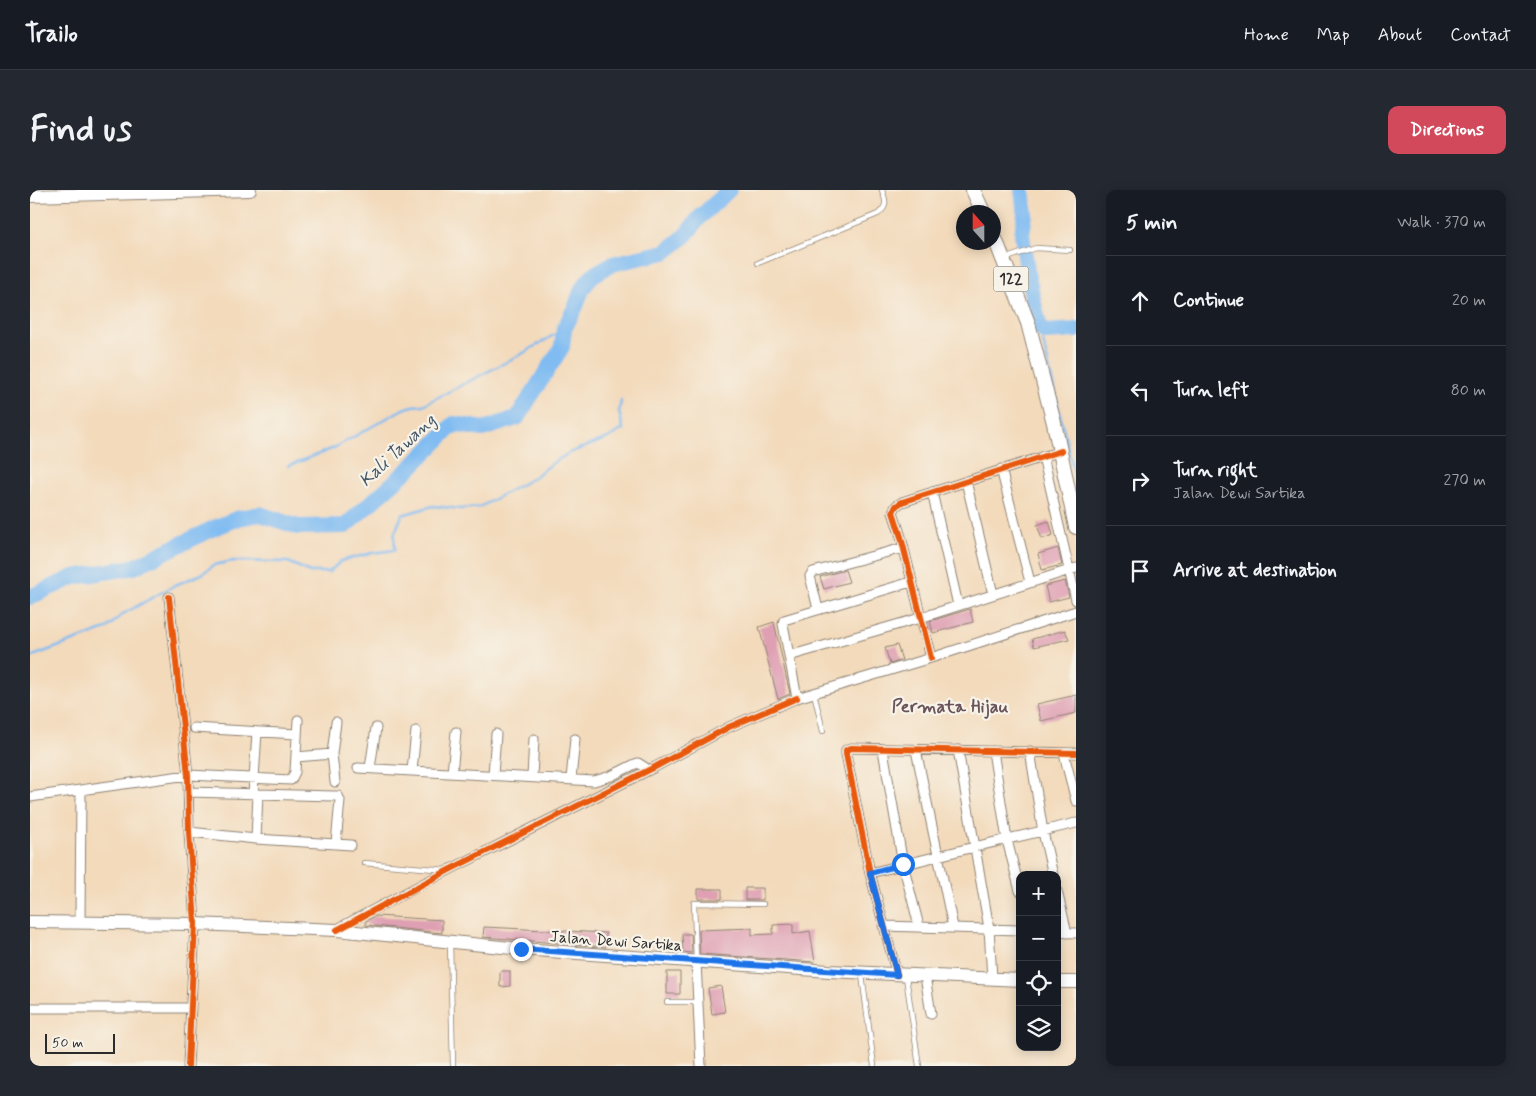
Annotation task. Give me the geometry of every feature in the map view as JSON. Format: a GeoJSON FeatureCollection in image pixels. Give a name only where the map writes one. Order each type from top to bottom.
{"type":"FeatureCollection","features":[{"type":"Feature","properties":{"kind":"main road"},"geometry":{"type":"LineString","coordinates":[[30,196],[250,190]]}},
{"type":"Feature","properties":{"kind":"main road"},"geometry":{"type":"LineString","coordinates":[[973,190],[980,205]]}},
{"type":"Feature","properties":{"kind":"main road","name":"122"},"geometry":{"type":"LineString","coordinates":[[1001,247],[1008,258],[1030,329],[1061,451],[1076,527]]}},
{"type":"Feature","properties":{"kind":"main road","name":"Jalan Dewi Sartika"},"geometry":{"type":"LineString","coordinates":[[30,922],[195,924],[337,930],[521,949],[696,962],[862,973],[1016,980]]}},
{"type":"Feature","properties":{"kind":"main road"},"geometry":{"type":"LineString","coordinates":[[1061,982],[1076,982]]}},
{"type":"Feature","properties":{"kind":"street"},"geometry":{"type":"LineString","coordinates":[[931,658],[893,512],[896,506],[902,502],[966,480],[1061,451]]}},
{"type":"Feature","properties":{"kind":"street"},"geometry":{"type":"LineString","coordinates":[[1043,456],[1072,569],[1076,600]]}},
{"type":"Feature","properties":{"kind":"street"},"geometry":{"type":"LineString","coordinates":[[1001,469],[1030,582]]}},
{"type":"Feature","properties":{"kind":"street"},"geometry":{"type":"LineString","coordinates":[[966,480],[993,594]]}},
{"type":"Feature","properties":{"kind":"street"},"geometry":{"type":"LineString","coordinates":[[932,492],[958,605]]}},
{"type":"Feature","properties":{"kind":"street"},"geometry":{"type":"LineString","coordinates":[[818,609],[810,576],[813,572],[903,548]]}},
{"type":"Feature","properties":{"kind":"street"},"geometry":{"type":"LineString","coordinates":[[789,656],[920,618],[1072,569]]}},
{"type":"Feature","properties":{"kind":"street"},"geometry":{"type":"LineString","coordinates":[[797,698],[783,624],[784,620],[911,582]]}},
{"type":"Feature","properties":{"kind":"street"},"geometry":{"type":"LineString","coordinates":[[169,597],[188,776],[189,832],[195,924],[188,1066]]}},
{"type":"Feature","properties":{"kind":"street"},"geometry":{"type":"LineString","coordinates":[[337,930],[448,870],[649,770],[729,726],[797,698],[1076,612]]}},
{"type":"Feature","properties":{"kind":"street"},"geometry":{"type":"LineString","coordinates":[[30,797],[188,776],[291,780],[296,772],[298,720]]}},
{"type":"Feature","properties":{"kind":"street"},"geometry":{"type":"LineString","coordinates":[[335,782],[332,754],[336,722]]}},
{"type":"Feature","properties":{"kind":"street"},"geometry":{"type":"LineString","coordinates":[[194,728],[297,734]]}},
{"type":"Feature","properties":{"kind":"street"},"geometry":{"type":"LineString","coordinates":[[370,768],[376,728]]}},
{"type":"Feature","properties":{"kind":"street"},"geometry":{"type":"LineString","coordinates":[[412,771],[416,731]]}},
{"type":"Feature","properties":{"kind":"street"},"geometry":{"type":"LineString","coordinates":[[256,839],[254,778],[257,732]]}},
{"type":"Feature","properties":{"kind":"street"},"geometry":{"type":"LineString","coordinates":[[452,773],[456,732]]}},
{"type":"Feature","properties":{"kind":"street"},"geometry":{"type":"LineString","coordinates":[[493,775],[496,734]]}},
{"type":"Feature","properties":{"kind":"street"},"geometry":{"type":"LineString","coordinates":[[532,777],[534,739]]}},
{"type":"Feature","properties":{"kind":"street"},"geometry":{"type":"LineString","coordinates":[[572,779],[575,739]]}},
{"type":"Feature","properties":{"kind":"street"},"geometry":{"type":"LineString","coordinates":[[902,975],[883,926],[870,873],[846,750],[851,748],[1076,753]]}},
{"type":"Feature","properties":{"kind":"street"},"geometry":{"type":"LineString","coordinates":[[883,750],[903,864],[919,926]]}},
{"type":"Feature","properties":{"kind":"street"},"geometry":{"type":"LineString","coordinates":[[916,750],[953,927]]}},
{"type":"Feature","properties":{"kind":"street"},"geometry":{"type":"LineString","coordinates":[[958,750],[989,928],[992,979]]}},
{"type":"Feature","properties":{"kind":"street"},"geometry":{"type":"LineString","coordinates":[[992,750],[1007,840],[1016,875]]}},
{"type":"Feature","properties":{"kind":"street"},"geometry":{"type":"LineString","coordinates":[[1030,751],[1043,832],[1052,871]]}},
{"type":"Feature","properties":{"kind":"street"},"geometry":{"type":"LineString","coordinates":[[296,757],[332,754]]}},
{"type":"Feature","properties":{"kind":"street"},"geometry":{"type":"LineString","coordinates":[[1064,754],[1076,801]]}},
{"type":"Feature","properties":{"kind":"street"},"geometry":{"type":"LineString","coordinates":[[358,768],[594,781],[611,776],[638,763],[649,770]]}},
{"type":"Feature","properties":{"kind":"street"},"geometry":{"type":"LineString","coordinates":[[80,922],[81,791]]}},
{"type":"Feature","properties":{"kind":"street"},"geometry":{"type":"LineString","coordinates":[[189,792],[338,796],[340,800],[336,844]]}},
{"type":"Feature","properties":{"kind":"street"},"geometry":{"type":"LineString","coordinates":[[870,873],[974,846],[1043,832],[1076,823]]}},
{"type":"Feature","properties":{"kind":"street"},"geometry":{"type":"LineString","coordinates":[[189,832],[256,839],[352,845]]}},
{"type":"Feature","properties":{"kind":"street"},"geometry":{"type":"LineString","coordinates":[[1061,902],[1072,933]]}},
{"type":"Feature","properties":{"kind":"street"},"geometry":{"type":"LineString","coordinates":[[883,926],[1016,930]]}},
{"type":"Feature","properties":{"kind":"street"},"geometry":{"type":"LineString","coordinates":[[696,962],[701,1066]]}},
{"type":"Feature","properties":{"kind":"street"},"geometry":{"type":"LineString","coordinates":[[925,976],[930,1014]]}},
{"type":"Feature","properties":{"kind":"street"},"geometry":{"type":"LineString","coordinates":[[30,1008],[191,1008]]}},
{"type":"Feature","properties":{"kind":"lane"},"geometry":{"type":"LineString","coordinates":[[758,262],[878,214],[885,208],[882,190]]}},
{"type":"Feature","properties":{"kind":"lane"},"geometry":{"type":"LineString","coordinates":[[1008,258],[1036,248],[1070,250]]}},
{"type":"Feature","properties":{"kind":"lane"},"geometry":{"type":"LineString","coordinates":[[814,693],[823,731]]}},
{"type":"Feature","properties":{"kind":"lane"},"geometry":{"type":"LineString","coordinates":[[364,862],[448,870]]}},
{"type":"Feature","properties":{"kind":"lane"},"geometry":{"type":"LineString","coordinates":[[696,962],[694,903],[763,904]]}},
{"type":"Feature","properties":{"kind":"lane"},"geometry":{"type":"LineString","coordinates":[[450,942],[453,1066]]}},
{"type":"Feature","properties":{"kind":"lane"},"geometry":{"type":"LineString","coordinates":[[862,973],[874,1066]]}},
{"type":"Feature","properties":{"kind":"lane"},"geometry":{"type":"LineString","coordinates":[[902,975],[919,1066]]}},
{"type":"Feature","properties":{"kind":"lane"},"geometry":{"type":"LineString","coordinates":[[667,1002],[698,1002]]}},
{"type":"Feature","properties":{"kind":"building"},"geometry":{"type":"Polygon","coordinates":[[[1049,521],[1053,535],[1042,539],[1037,525],[1049,521]]]}},
{"type":"Feature","properties":{"kind":"building"},"geometry":{"type":"Polygon","coordinates":[[[1058,548],[1062,565],[1042,570],[1038,554],[1058,548]]]}},
{"type":"Feature","properties":{"kind":"building"},"geometry":{"type":"Polygon","coordinates":[[[845,570],[849,582],[824,589],[820,577],[845,570]]]}},
{"type":"Feature","properties":{"kind":"building"},"geometry":{"type":"Polygon","coordinates":[[[1065,581],[1069,597],[1049,602],[1045,586],[1065,581]]]}},
{"type":"Feature","properties":{"kind":"building"},"geometry":{"type":"Polygon","coordinates":[[[970,609],[973,622],[933,633],[930,621],[970,609]]]}},
{"type":"Feature","properties":{"kind":"building"},"geometry":{"type":"Polygon","coordinates":[[[774,622],[790,694],[778,699],[759,627],[774,622]]]}},
{"type":"Feature","properties":{"kind":"building"},"geometry":{"type":"Polygon","coordinates":[[[1065,630],[1069,639],[1034,647],[1032,639],[1065,630]]]}},
{"type":"Feature","properties":{"kind":"building"},"geometry":{"type":"Polygon","coordinates":[[[897,645],[902,660],[890,664],[885,648],[897,645]]]}},
{"type":"Feature","properties":{"kind":"building"},"geometry":{"type":"Polygon","coordinates":[[[1076,695],[1076,713],[1041,721],[1037,704],[1076,695]]]}},
{"type":"Feature","properties":{"kind":"building"},"geometry":{"type":"Polygon","coordinates":[[[745,888],[763,888],[763,900],[745,900],[745,888]]]}},
{"type":"Feature","properties":{"kind":"building"},"geometry":{"type":"Polygon","coordinates":[[[698,889],[722,889],[722,899],[698,899],[698,889]]]}},
{"type":"Feature","properties":{"kind":"building"},"geometry":{"type":"Polygon","coordinates":[[[376,916],[442,920],[442,933],[366,925],[366,921],[376,916]]]}},
{"type":"Feature","properties":{"kind":"building"},"geometry":{"type":"Polygon","coordinates":[[[793,924],[793,934],[810,931],[815,962],[700,954],[699,930],[752,928],[752,935],[773,934],[773,925],[793,924]]]}},
{"type":"Feature","properties":{"kind":"building"},"geometry":{"type":"Polygon","coordinates":[[[484,927],[606,933],[606,947],[483,937],[484,927]]]}},
{"type":"Feature","properties":{"kind":"building"},"geometry":{"type":"Polygon","coordinates":[[[682,934],[691,934],[692,953],[683,952],[682,934]]]}},
{"type":"Feature","properties":{"kind":"building"},"geometry":{"type":"Polygon","coordinates":[[[500,971],[510,971],[510,986],[500,987],[500,971]]]}},
{"type":"Feature","properties":{"kind":"building"},"geometry":{"type":"Polygon","coordinates":[[[667,972],[680,972],[680,994],[667,994],[667,972]]]}},
{"type":"Feature","properties":{"kind":"building"},"geometry":{"type":"Polygon","coordinates":[[[721,986],[725,1012],[712,1014],[708,988],[721,986]]]}},
{"type":"Feature","properties":{"kind":"waterway","name":"Kali Tawang"},"geometry":{"type":"LineString","coordinates":[[30,597],[74,577],[134,567],[214,528],[239,518],[260,514],[298,527],[345,526],[409,469],[454,424],[483,429],[517,418],[562,347],[564,329],[576,306],[582,289],[593,275],[612,264],[665,252],[684,237],[700,217],[729,190]]}},
{"type":"Feature","properties":{"kind":"waterway"},"geometry":{"type":"LineString","coordinates":[[1022,190],[1025,214],[1022,234],[1028,277],[1040,329],[1045,332],[1076,330]]}},
{"type":"Feature","properties":{"kind":"waterway"},"geometry":{"type":"LineString","coordinates":[[288,466],[334,448],[403,409],[423,405],[520,355],[564,329]]}},
{"type":"Feature","properties":{"kind":"waterway"},"geometry":{"type":"LineString","coordinates":[[1040,329],[1076,482]]}},
{"type":"Feature","properties":{"kind":"waterway"},"geometry":{"type":"LineString","coordinates":[[30,657],[106,629],[123,614],[175,585],[202,574],[214,565],[233,561],[288,562],[310,572],[329,572],[341,561],[372,553],[395,550],[394,535],[402,515],[433,506],[461,509],[480,507],[533,478],[569,453],[608,438],[623,429],[619,411],[621,401]]}},
{"type":"Feature","properties":{"kind":"cycle path"},"geometry":{"type":"LineString","coordinates":[[931,658],[893,512],[896,506],[902,502],[1061,451]]}},
{"type":"Feature","properties":{"kind":"cycle path"},"geometry":{"type":"LineString","coordinates":[[169,597],[188,775],[189,832],[195,924],[188,1066]]}},
{"type":"Feature","properties":{"kind":"cycle path"},"geometry":{"type":"LineString","coordinates":[[337,930],[449,870],[655,767],[729,727],[797,698]]}},
{"type":"Feature","properties":{"kind":"cycle path"},"geometry":{"type":"LineString","coordinates":[[897,975],[870,873],[846,750],[851,748],[1076,753]]}},
{"type":"Feature","properties":{"kind":"district","name":"Permata Hijau"},"geometry":{"type":"Point","coordinates":[950,706]}},
{"type":"Feature","properties":{"kind":"route"},"geometry":{"type":"LineString","coordinates":[[521,949],[897,975],[870,873],[903,864]]}}]}
